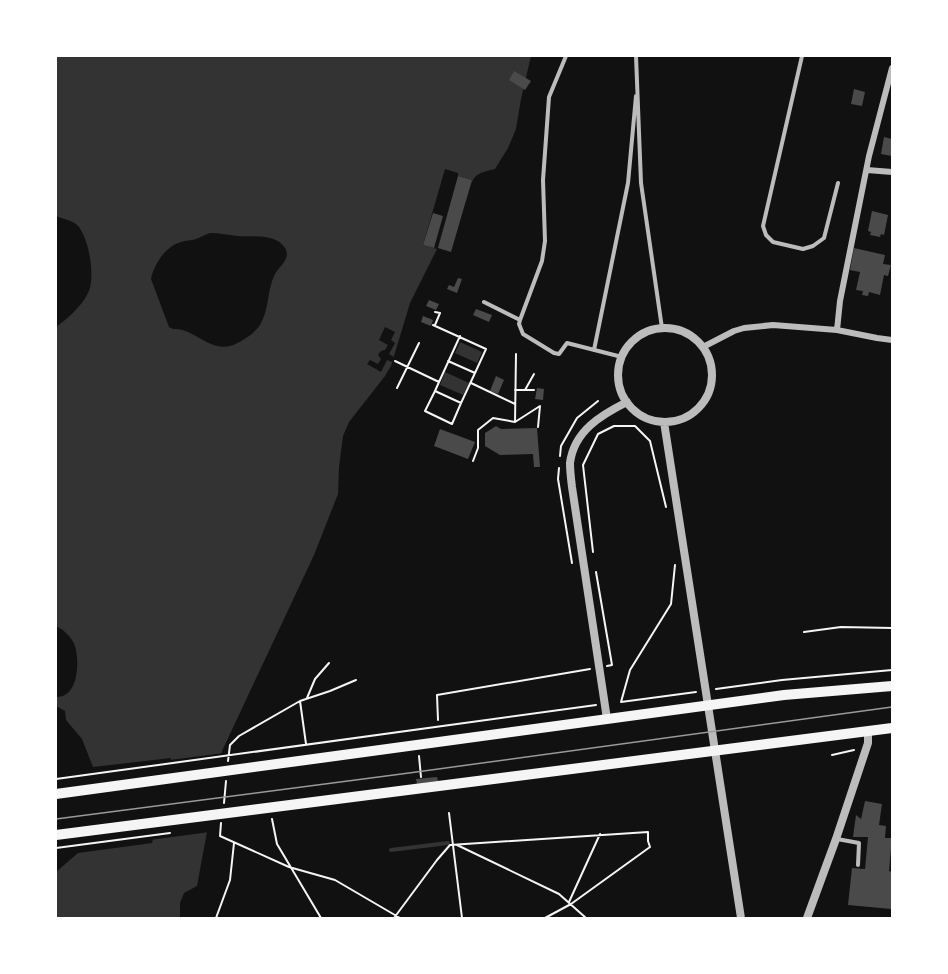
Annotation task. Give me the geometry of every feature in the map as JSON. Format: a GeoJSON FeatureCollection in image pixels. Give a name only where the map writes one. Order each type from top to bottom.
{"type":"FeatureCollection","features":[{"type":"Feature","properties":{"kind":"main road"},"geometry":{"type":"LineString","coordinates":[[56,794],[784,695],[892,686]]}},
{"type":"Feature","properties":{"kind":"main road"},"geometry":{"type":"LineString","coordinates":[[56,835],[892,728]]}},
{"type":"Feature","properties":{"kind":"street"},"geometry":{"type":"LineString","coordinates":[[837,330],[840,301],[869,156],[892,68]]}},
{"type":"Feature","properties":{"kind":"street"},"geometry":{"type":"LineString","coordinates":[[867,170],[892,172]]}},
{"type":"Feature","properties":{"kind":"street"},"geometry":{"type":"LineString","coordinates":[[703,347],[734,331],[774,325],[837,330],[892,340]]}},
{"type":"Feature","properties":{"kind":"street"},"geometry":{"type":"LineString","coordinates":[[662,328],[674,329],[695,339],[703,347],[712,371],[712,384],[700,407],[689,415],[664,422],[651,420],[627,402],[619,382],[619,369],[622,357],[638,337],[662,328]]}},
{"type":"Feature","properties":{"kind":"street"},"geometry":{"type":"LineString","coordinates":[[607,719],[570,464],[574,448],[584,430],[603,414],[627,402]]}},
{"type":"Feature","properties":{"kind":"street"},"geometry":{"type":"LineString","coordinates":[[664,422],[741,918]]}},
{"type":"Feature","properties":{"kind":"street"},"geometry":{"type":"LineString","coordinates":[[807,918],[837,839],[868,743],[868,731]]}},
{"type":"Feature","properties":{"kind":"lane"},"geometry":{"type":"LineString","coordinates":[[566,56],[549,97],[543,180],[545,242],[542,261],[519,324],[523,334],[554,353],[559,354],[567,343],[622,357]]}},
{"type":"Feature","properties":{"kind":"lane"},"geometry":{"type":"LineString","coordinates":[[636,56],[641,183],[662,328]]}},
{"type":"Feature","properties":{"kind":"lane"},"geometry":{"type":"LineString","coordinates":[[802,56],[763,226],[766,235],[773,242],[803,249],[813,246],[824,238],[838,183]]}},
{"type":"Feature","properties":{"kind":"lane"},"geometry":{"type":"LineString","coordinates":[[594,350],[628,183],[637,80]]}},
{"type":"Feature","properties":{"kind":"lane"},"geometry":{"type":"LineString","coordinates":[[484,302],[520,320]]}},
{"type":"Feature","properties":{"kind":"lane"},"geometry":{"type":"LineString","coordinates":[[837,839],[859,843],[858,865]]}},
{"type":"Feature","properties":{"kind":"path"},"geometry":{"type":"LineString","coordinates":[[435,312],[440,313],[434,325],[460,336],[486,349],[452,424],[425,411],[460,336]]}},
{"type":"Feature","properties":{"kind":"path"},"geometry":{"type":"LineString","coordinates":[[397,388],[419,342]]}},
{"type":"Feature","properties":{"kind":"path"},"geometry":{"type":"LineString","coordinates":[[515,422],[516,354]]}},
{"type":"Feature","properties":{"kind":"path"},"geometry":{"type":"LineString","coordinates":[[395,361],[439,382]]}},
{"type":"Feature","properties":{"kind":"path"},"geometry":{"type":"LineString","coordinates":[[448,361],[475,373]]}},
{"type":"Feature","properties":{"kind":"path"},"geometry":{"type":"LineString","coordinates":[[525,390],[534,374]]}},
{"type":"Feature","properties":{"kind":"path"},"geometry":{"type":"LineString","coordinates":[[470,383],[515,404]]}},
{"type":"Feature","properties":{"kind":"path"},"geometry":{"type":"LineString","coordinates":[[515,390],[534,390]]}},
{"type":"Feature","properties":{"kind":"path"},"geometry":{"type":"LineString","coordinates":[[435,391],[461,403]]}},
{"type":"Feature","properties":{"kind":"path"},"geometry":{"type":"LineString","coordinates":[[472,461],[478,448],[478,430],[493,418],[515,422],[540,406],[538,427]]}},
{"type":"Feature","properties":{"kind":"path"},"geometry":{"type":"LineString","coordinates":[[594,560],[583,465],[598,434],[614,426],[635,426],[650,441],[668,513]]}},
{"type":"Feature","properties":{"kind":"path"},"geometry":{"type":"LineString","coordinates":[[621,702],[630,670],[671,604],[674,556]]}},
{"type":"Feature","properties":{"kind":"path"},"geometry":{"type":"LineString","coordinates":[[596,571],[612,665],[601,667]]}},
{"type":"Feature","properties":{"kind":"path"},"geometry":{"type":"LineString","coordinates":[[804,632],[841,627],[892,628]]}},
{"type":"Feature","properties":{"kind":"path"},"geometry":{"type":"LineString","coordinates":[[307,698],[315,679],[329,663]]}},
{"type":"Feature","properties":{"kind":"path"},"geometry":{"type":"LineString","coordinates":[[438,720],[437,695],[589,669]]}},
{"type":"Feature","properties":{"kind":"path"},"geometry":{"type":"LineString","coordinates":[[782,680],[892,670]]}},
{"type":"Feature","properties":{"kind":"path"},"geometry":{"type":"LineString","coordinates":[[228,768],[230,745],[238,736],[300,701],[356,680]]}},
{"type":"Feature","properties":{"kind":"path"},"geometry":{"type":"LineString","coordinates":[[300,701],[306,744]]}},
{"type":"Feature","properties":{"kind":"path"},"geometry":{"type":"LineString","coordinates":[[56,779],[598,705]]}},
{"type":"Feature","properties":{"kind":"path"},"geometry":{"type":"LineString","coordinates":[[832,755],[854,750]]}},
{"type":"Feature","properties":{"kind":"path"},"geometry":{"type":"LineString","coordinates":[[418,752],[421,777]]}},
{"type":"Feature","properties":{"kind":"path"},"geometry":{"type":"LineString","coordinates":[[224,802],[226,779]]}},
{"type":"Feature","properties":{"kind":"path"},"geometry":{"type":"LineString","coordinates":[[222,813],[219,836],[289,867],[335,880],[400,918]]}},
{"type":"Feature","properties":{"kind":"path"},"geometry":{"type":"LineString","coordinates":[[449,813],[462,918]]}},
{"type":"Feature","properties":{"kind":"path"},"geometry":{"type":"LineString","coordinates":[[272,819],[277,843],[321,918]]}},
{"type":"Feature","properties":{"kind":"path"},"geometry":{"type":"LineString","coordinates":[[215,827],[226,825]]}},
{"type":"Feature","properties":{"kind":"path"},"geometry":{"type":"LineString","coordinates":[[395,917],[450,845],[648,832],[650,847],[545,918]]}},
{"type":"Feature","properties":{"kind":"path"},"geometry":{"type":"LineString","coordinates":[[56,848],[169,833]]}},
{"type":"Feature","properties":{"kind":"path"},"geometry":{"type":"LineString","coordinates":[[570,903],[600,834]]}},
{"type":"Feature","properties":{"kind":"path"},"geometry":{"type":"LineString","coordinates":[[216,918],[230,880],[234,843]]}},
{"type":"Feature","properties":{"kind":"path"},"geometry":{"type":"LineString","coordinates":[[454,844],[558,894],[586,918]]}},
{"type":"Feature","properties":{"kind":"shaded area"},"geometry":{"type":"Polygon","coordinates":[[[56,56],[531,56],[516,129],[508,148],[495,169],[481,173],[474,179],[466,202],[452,198],[437,249],[410,303],[391,366],[349,422],[343,436],[338,494],[314,555],[222,751],[197,886],[184,893],[180,903],[180,918],[56,918],[56,872],[78,853],[152,843],[171,758],[93,767],[82,739],[66,720],[65,711],[56,706],[56,697],[63,696],[73,686],[77,670],[77,653],[72,640],[56,626],[56,327],[82,303],[88,293],[91,268],[88,248],[81,231],[75,223],[56,216],[56,56]],[[210,233],[170,247],[155,267],[151,279],[169,327],[180,329],[215,345],[230,346],[246,338],[260,325],[272,282],[286,259],[287,252],[281,243],[270,238],[210,233]]]}},
{"type":"Feature","properties":{"kind":"shaded area"},"geometry":{"type":"Polygon","coordinates":[[[460,342],[482,352],[477,363],[455,353],[460,342]]]}},
{"type":"Feature","properties":{"kind":"shaded area"},"geometry":{"type":"Polygon","coordinates":[[[445,372],[469,383],[463,395],[440,385],[445,372]]]}},
{"type":"Feature","properties":{"kind":"pier"},"geometry":{"type":"Polygon","coordinates":[[[445,169],[472,180],[466,202],[452,198],[437,249],[423,245],[445,169]]]}},
{"type":"Feature","properties":{"kind":"pier"},"geometry":{"type":"Polygon","coordinates":[[[385,327],[395,332],[391,340],[395,343],[389,354],[394,357],[392,362],[387,360],[381,372],[367,364],[370,360],[378,364],[381,359],[378,355],[388,345],[379,340],[385,327]]]}},
{"type":"Feature","properties":{"kind":"pier"},"geometry":{"type":"Polygon","coordinates":[[[224,753],[210,832],[149,840],[167,761],[100,769],[224,753]]]}},
{"type":"Feature","properties":{"kind":"building"},"geometry":{"type":"Polygon","coordinates":[[[514,71],[531,81],[525,90],[509,80],[514,71]]]}},
{"type":"Feature","properties":{"kind":"building"},"geometry":{"type":"Polygon","coordinates":[[[854,89],[865,92],[862,106],[851,104],[854,89]]]}},
{"type":"Feature","properties":{"kind":"building"},"geometry":{"type":"Polygon","coordinates":[[[884,137],[892,139],[892,156],[881,154],[884,137]]]}},
{"type":"Feature","properties":{"kind":"building"},"geometry":{"type":"Polygon","coordinates":[[[458,176],[472,180],[451,252],[438,248],[458,176]]]}},
{"type":"Feature","properties":{"kind":"building"},"geometry":{"type":"Polygon","coordinates":[[[872,211],[888,215],[884,235],[881,234],[880,237],[870,235],[871,232],[868,231],[872,211]]]}},
{"type":"Feature","properties":{"kind":"building"},"geometry":{"type":"Polygon","coordinates":[[[433,213],[443,216],[434,248],[423,245],[433,213]]]}},
{"type":"Feature","properties":{"kind":"building"},"geometry":{"type":"Polygon","coordinates":[[[854,248],[885,255],[883,264],[891,265],[888,276],[884,275],[880,295],[869,292],[868,296],[862,295],[863,291],[856,290],[860,272],[850,270],[854,248]]]}},
{"type":"Feature","properties":{"kind":"building"},"geometry":{"type":"Polygon","coordinates":[[[458,278],[462,279],[457,293],[447,289],[449,285],[454,287],[458,278]]]}},
{"type":"Feature","properties":{"kind":"building"},"geometry":{"type":"Polygon","coordinates":[[[429,300],[439,304],[436,310],[426,306],[429,300]]]}},
{"type":"Feature","properties":{"kind":"building"},"geometry":{"type":"Polygon","coordinates":[[[476,309],[492,315],[489,322],[473,315],[476,309]]]}},
{"type":"Feature","properties":{"kind":"building"},"geometry":{"type":"Polygon","coordinates":[[[423,316],[433,320],[431,326],[421,322],[423,316]]]}},
{"type":"Feature","properties":{"kind":"building"},"geometry":{"type":"Polygon","coordinates":[[[496,376],[504,380],[498,394],[490,391],[496,376]]]}},
{"type":"Feature","properties":{"kind":"building"},"geometry":{"type":"Polygon","coordinates":[[[537,388],[544,389],[543,400],[535,399],[537,388]]]}},
{"type":"Feature","properties":{"kind":"building"},"geometry":{"type":"Polygon","coordinates":[[[496,426],[501,429],[537,428],[540,467],[534,467],[533,454],[500,455],[485,446],[485,433],[496,426]]]}},
{"type":"Feature","properties":{"kind":"building"},"geometry":{"type":"Polygon","coordinates":[[[440,429],[475,442],[468,459],[434,446],[440,429]]]}},
{"type":"Feature","properties":{"kind":"building"},"geometry":{"type":"Polygon","coordinates":[[[437,777],[438,781],[417,784],[416,779],[437,777]]]}},
{"type":"Feature","properties":{"kind":"building"},"geometry":{"type":"Polygon","coordinates":[[[865,801],[882,804],[879,825],[886,826],[885,838],[892,838],[889,871],[892,872],[891,909],[848,905],[852,868],[865,869],[868,837],[853,837],[856,815],[861,819],[865,801]]]}},
{"type":"Feature","properties":{"kind":"waterway"},"geometry":{"type":"LineString","coordinates":[[391,850],[448,843]]}},
{"type":"Feature","properties":{"kind":"tram line"},"geometry":{"type":"LineString","coordinates":[[56,819],[892,707]]}}]}
